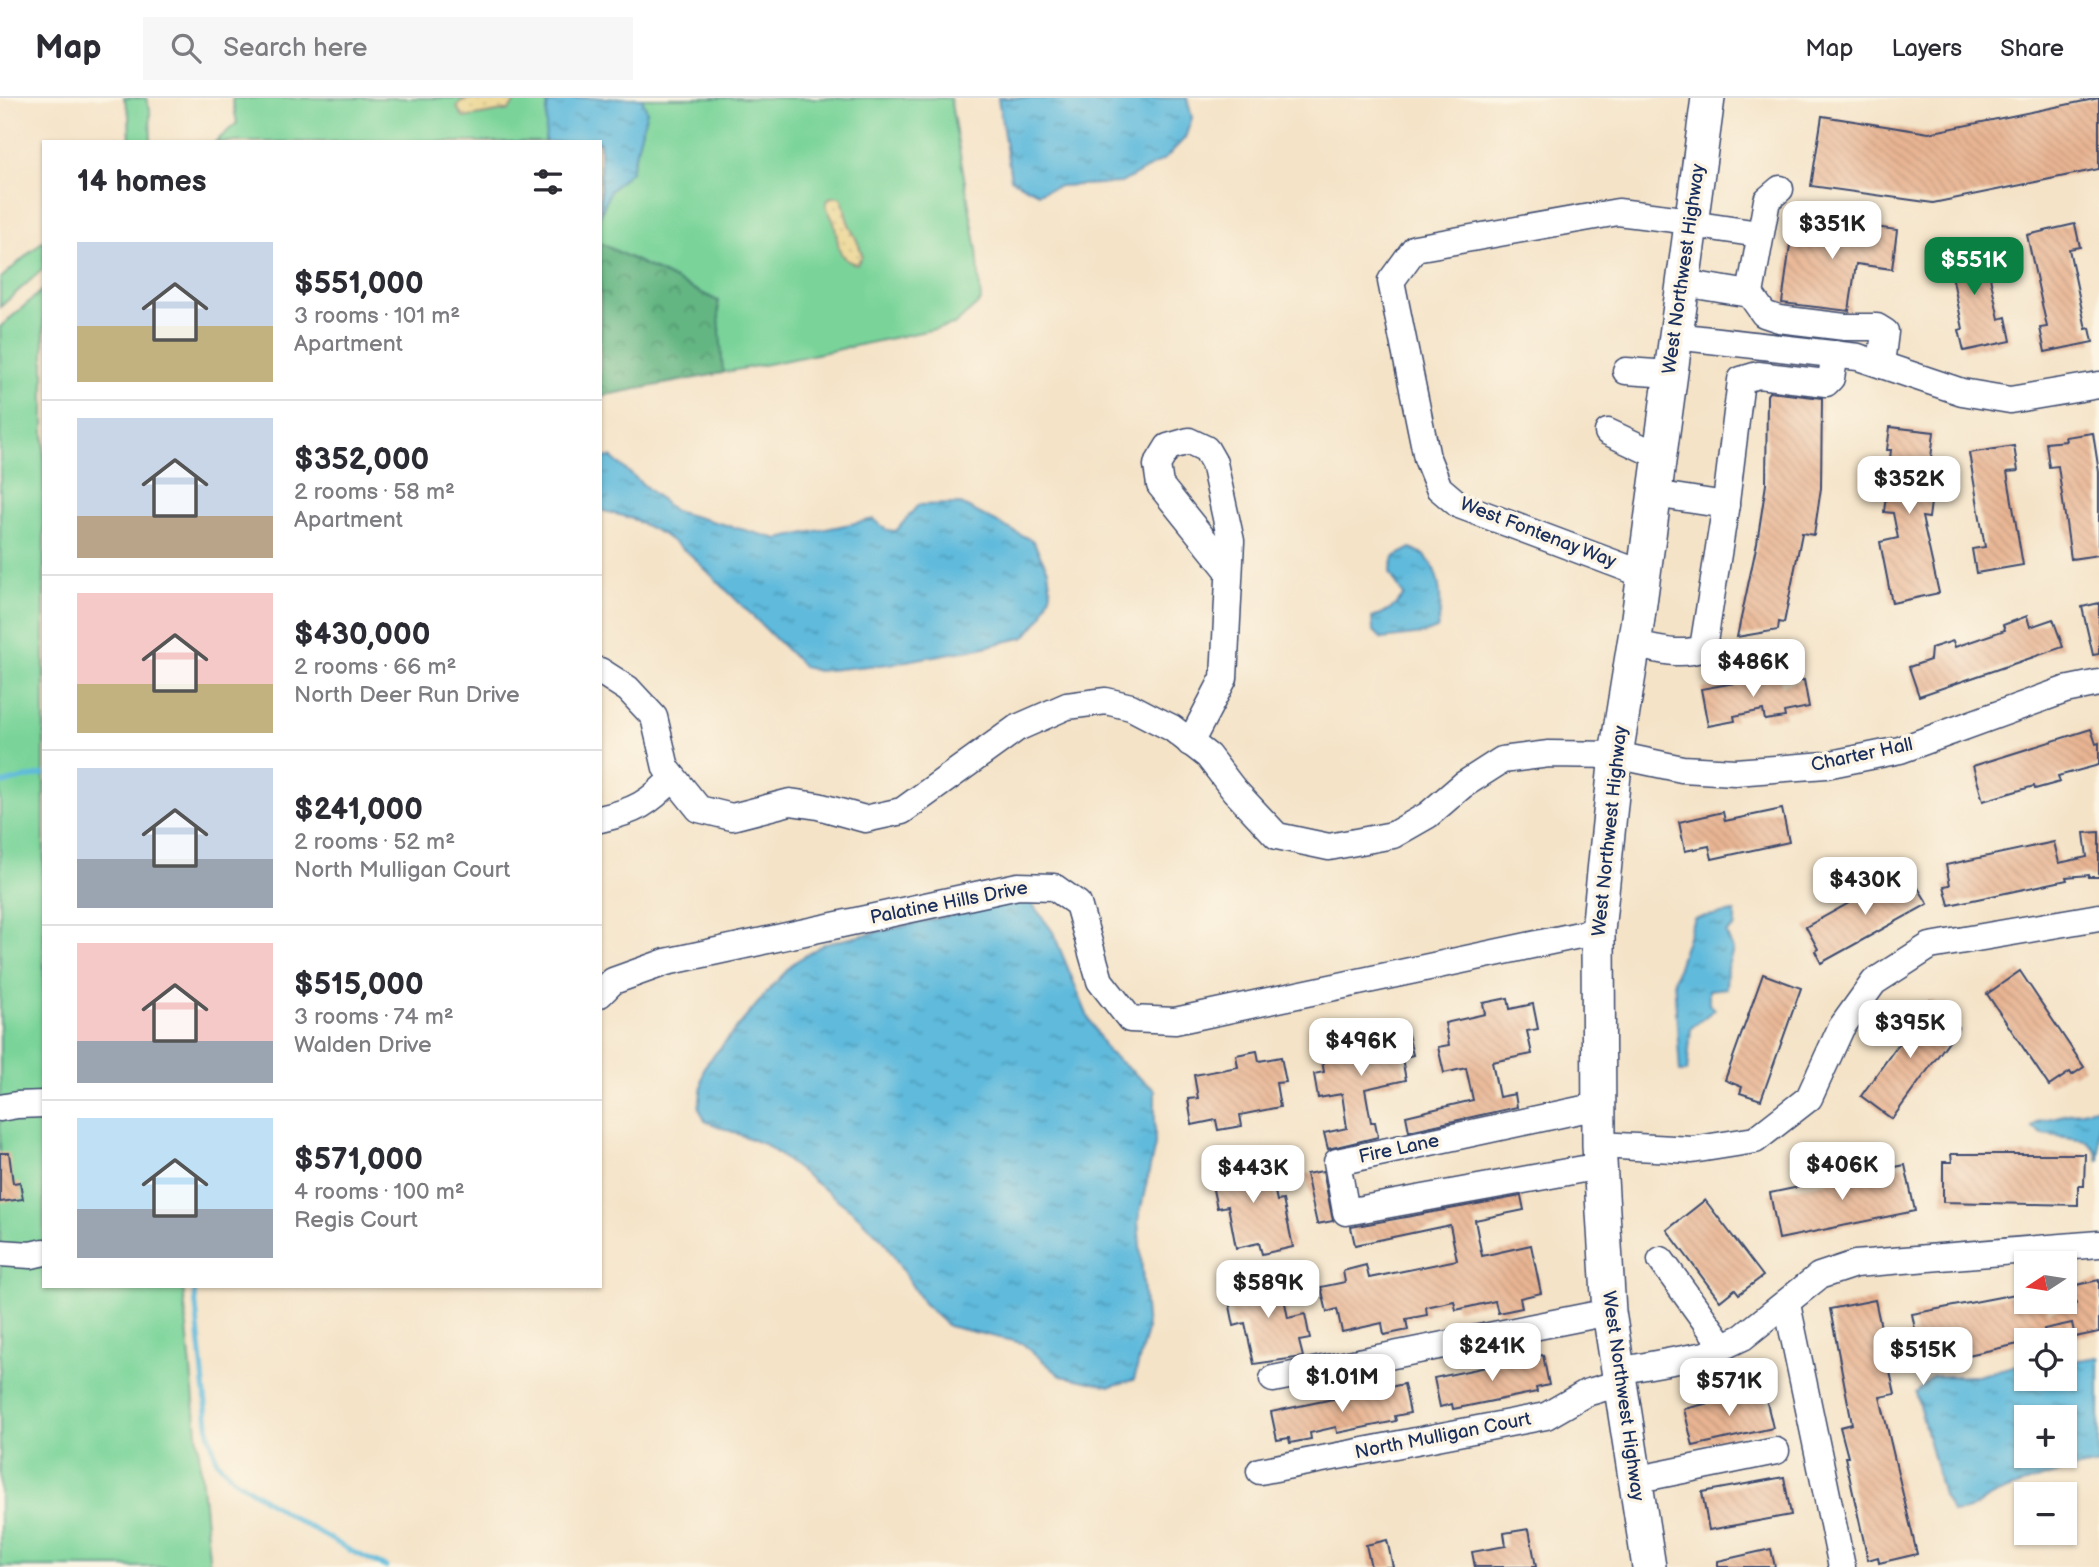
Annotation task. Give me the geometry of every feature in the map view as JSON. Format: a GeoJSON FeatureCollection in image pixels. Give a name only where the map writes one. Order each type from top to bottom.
{"type":"FeatureCollection","features":[{"type":"Feature","properties":{"kind":"main road","name":"West Northwest Highway"},"geometry":{"type":"LineString","coordinates":[[1649,1567],[1609,1312],[1598,1106],[1598,931],[1616,755],[1634,645],[1708,98]]}},
{"type":"Feature","properties":{"kind":"street"},"geometry":{"type":"LineString","coordinates":[[1780,189],[1767,200],[1750,294],[1764,314],[1779,319],[1845,327],[1877,327],[1885,332],[1881,364]]}},
{"type":"Feature","properties":{"kind":"street","name":"West Fontenay Way"},"geometry":{"type":"LineString","coordinates":[[1643,573],[1459,505],[1439,488],[1427,458],[1391,281],[1415,248],[1618,212],[1691,222]]}},
{"type":"Feature","properties":{"kind":"street"},"geometry":{"type":"LineString","coordinates":[[1691,222],[1759,234]]}},
{"type":"Feature","properties":{"kind":"street"},"geometry":{"type":"LineString","coordinates":[[1683,283],[1750,294]]}},
{"type":"Feature","properties":{"kind":"street"},"geometry":{"type":"LineString","coordinates":[[1675,336],[1858,357],[1962,392],[2010,400],[2099,385]]}},
{"type":"Feature","properties":{"kind":"street"},"geometry":{"type":"LineString","coordinates":[[1634,645],[1678,653],[1703,648],[1726,505],[1741,380],[1758,375],[1826,383],[1831,379],[1835,354]]}},
{"type":"Feature","properties":{"kind":"street"},"geometry":{"type":"LineString","coordinates":[[1626,371],[1670,374]]}},
{"type":"Feature","properties":{"kind":"street"},"geometry":{"type":"LineString","coordinates":[[1608,432],[1659,456]]}},
{"type":"Feature","properties":{"kind":"street"},"geometry":{"type":"LineString","coordinates":[[1654,494],[1726,505]]}},
{"type":"Feature","properties":{"kind":"street"},"geometry":{"type":"LineString","coordinates":[[1190,743],[1224,678],[1229,571]]}},
{"type":"Feature","properties":{"kind":"street","name":"Charter Hall"},"geometry":{"type":"LineString","coordinates":[[605,679],[628,689],[654,717],[666,768],[699,809],[732,817],[790,802],[818,806],[865,819],[902,811],[1017,728],[1067,706],[1106,701],[1131,707],[1172,729],[1208,756],[1234,790],[1277,836],[1329,847],[1393,835],[1429,816],[1463,785],[1502,760],[1549,754],[1616,755],[1682,769],[1735,772],[1826,765],[1900,750],[2065,690],[2099,682]]}},
{"type":"Feature","properties":{"kind":"street"},"geometry":{"type":"LineString","coordinates":[[602,818],[623,814],[651,800],[674,778]]}},
{"type":"Feature","properties":{"kind":"street","name":"Palatine Hills Drive"},"geometry":{"type":"LineString","coordinates":[[602,993],[613,981],[666,962],[1018,886],[1055,887],[1079,904],[1100,981],[1130,1019],[1175,1021],[1598,931]]}},
{"type":"Feature","properties":{"kind":"street"},"geometry":{"type":"LineString","coordinates":[[1600,1155],[1692,1150],[1755,1140],[1809,1098],[1841,1028],[1874,982],[1930,946],[2099,917]]}},
{"type":"Feature","properties":{"kind":"street"},"geometry":{"type":"LineString","coordinates":[[0,1108],[42,1104]]}},
{"type":"Feature","properties":{"kind":"street","name":"Fire Lane"},"geometry":{"type":"LineString","coordinates":[[1598,1106],[1337,1162],[1346,1212],[1600,1155]]}},
{"type":"Feature","properties":{"kind":"street","name":"North Mulligan Court"},"geometry":{"type":"LineString","coordinates":[[1260,1471],[1546,1416],[1619,1377],[1705,1355],[1743,1337],[1819,1276],[1855,1264],[2099,1244]]}},
{"type":"Feature","properties":{"kind":"street"},"geometry":{"type":"LineString","coordinates":[[0,1253],[31,1255],[42,1252]]}},
{"type":"Feature","properties":{"kind":"street"},"geometry":{"type":"LineString","coordinates":[[1661,1260],[1723,1346]]}},
{"type":"Feature","properties":{"kind":"street"},"geometry":{"type":"LineString","coordinates":[[1787,1304],[1842,1567]]}},
{"type":"Feature","properties":{"kind":"street"},"geometry":{"type":"LineString","coordinates":[[1273,1379],[1609,1312]]}},
{"type":"Feature","properties":{"kind":"street"},"geometry":{"type":"LineString","coordinates":[[1634,1480],[1776,1451]]}},
{"type":"Feature","properties":{"kind":"green space"},"geometry":{"type":"Polygon","coordinates":[[[124,98],[146,98],[150,110],[151,140],[130,140],[129,114],[124,98]]]}},
{"type":"Feature","properties":{"kind":"green space"},"geometry":{"type":"Polygon","coordinates":[[[232,98],[950,98],[977,250],[981,301],[954,325],[602,396],[602,140],[217,140],[237,123],[232,98]]]}},
{"type":"Feature","properties":{"kind":"green space"},"geometry":{"type":"Polygon","coordinates":[[[42,242],[42,270],[0,307],[0,279],[42,242]]]}},
{"type":"Feature","properties":{"kind":"green space"},"geometry":{"type":"Polygon","coordinates":[[[602,244],[718,301],[723,373],[602,396],[602,244]]]}},
{"type":"Feature","properties":{"kind":"green space"},"geometry":{"type":"Polygon","coordinates":[[[42,291],[42,1288],[183,1288],[210,1567],[0,1567],[0,327],[42,291]]]}},
{"type":"Feature","properties":{"kind":"sand"},"geometry":{"type":"Polygon","coordinates":[[[514,98],[509,110],[464,118],[457,108],[460,102],[466,99],[514,98]]]}},
{"type":"Feature","properties":{"kind":"sand"},"geometry":{"type":"Polygon","coordinates":[[[831,197],[840,197],[844,204],[847,220],[861,251],[862,256],[857,264],[845,258],[839,249],[834,223],[826,205],[831,197]]]}},
{"type":"Feature","properties":{"kind":"water"},"geometry":{"type":"Polygon","coordinates":[[[548,98],[642,98],[647,111],[631,171],[610,191],[602,211],[602,140],[545,140],[548,98]]]}},
{"type":"Feature","properties":{"kind":"water"},"geometry":{"type":"Polygon","coordinates":[[[998,98],[1187,98],[1192,118],[1185,138],[1166,158],[1121,183],[1060,186],[1038,193],[1011,179],[998,98]]]}},
{"type":"Feature","properties":{"kind":"water"},"geometry":{"type":"Polygon","coordinates":[[[611,457],[674,511],[778,539],[874,519],[886,530],[896,531],[918,505],[961,504],[1033,541],[1048,570],[1051,592],[1041,618],[1025,637],[889,664],[818,671],[804,667],[691,555],[662,534],[631,518],[602,511],[602,458],[611,457]]]}},
{"type":"Feature","properties":{"kind":"water"},"geometry":{"type":"Polygon","coordinates":[[[1411,548],[1426,557],[1435,572],[1440,601],[1437,629],[1423,634],[1382,639],[1373,630],[1372,618],[1390,610],[1404,596],[1390,573],[1394,557],[1411,548]]]}},
{"type":"Feature","properties":{"kind":"water"},"geometry":{"type":"Polygon","coordinates":[[[1028,898],[1053,932],[1088,1017],[1108,1052],[1155,1090],[1155,1145],[1138,1221],[1147,1330],[1134,1380],[1110,1386],[1061,1376],[1022,1343],[948,1326],[923,1303],[884,1241],[855,1213],[766,1145],[705,1121],[699,1108],[704,1067],[795,962],[824,944],[1028,898]]]}},
{"type":"Feature","properties":{"kind":"water"},"geometry":{"type":"Polygon","coordinates":[[[1735,912],[1735,926],[1726,933],[1733,950],[1727,968],[1726,988],[1709,990],[1709,1004],[1715,1009],[1691,1028],[1687,1072],[1680,1072],[1674,979],[1694,918],[1735,912]]]}},
{"type":"Feature","properties":{"kind":"water"},"geometry":{"type":"Polygon","coordinates":[[[2099,1107],[2099,1161],[2096,1151],[2086,1140],[2043,1134],[2032,1128],[2039,1121],[2099,1107]]]}},
{"type":"Feature","properties":{"kind":"water"},"geometry":{"type":"Polygon","coordinates":[[[2099,1357],[2099,1464],[2030,1482],[2014,1482],[2014,1488],[1971,1509],[1952,1512],[1943,1495],[1916,1393],[1933,1376],[1977,1376],[2014,1366],[2014,1391],[2077,1391],[2077,1360],[2099,1357]]]}},
{"type":"Feature","properties":{"kind":"building"},"geometry":{"type":"Polygon","coordinates":[[[2099,98],[2099,169],[1933,203],[1811,186],[1822,116],[1929,133],[2099,98]]]}},
{"type":"Feature","properties":{"kind":"building"},"geometry":{"type":"Polygon","coordinates":[[[1794,216],[1897,230],[1892,269],[1856,264],[1849,311],[1782,303],[1794,216]]]}},
{"type":"Feature","properties":{"kind":"building"},"geometry":{"type":"Polygon","coordinates":[[[2075,224],[2080,247],[2069,249],[2086,329],[2090,328],[2093,342],[2045,352],[2040,328],[2047,327],[2027,235],[2075,224]]]}},
{"type":"Feature","properties":{"kind":"building"},"geometry":{"type":"Polygon","coordinates":[[[1983,244],[1999,319],[2006,317],[2011,341],[1964,351],[1959,330],[1963,329],[1952,275],[1941,277],[1936,254],[1983,244]]]}},
{"type":"Feature","properties":{"kind":"building"},"geometry":{"type":"Polygon","coordinates":[[[1769,392],[1822,398],[1821,488],[1814,535],[1802,533],[1784,623],[1779,622],[1778,630],[1737,637],[1757,543],[1766,484],[1769,392]]]}},
{"type":"Feature","properties":{"kind":"building"},"geometry":{"type":"Polygon","coordinates":[[[1890,427],[1934,432],[1927,493],[1932,494],[1929,518],[1922,517],[1939,593],[1892,603],[1880,542],[1898,538],[1893,513],[1884,512],[1891,450],[1887,450],[1890,427]]]}},
{"type":"Feature","properties":{"kind":"building"},"geometry":{"type":"Polygon","coordinates":[[[2093,433],[2099,472],[2099,555],[2071,559],[2058,466],[2049,467],[2046,443],[2066,441],[2065,437],[2093,433]]]}},
{"type":"Feature","properties":{"kind":"building"},"geometry":{"type":"Polygon","coordinates":[[[2014,446],[2018,471],[2007,472],[2023,565],[1976,573],[1972,549],[1985,547],[1969,453],[2014,446]]]}},
{"type":"Feature","properties":{"kind":"building"},"geometry":{"type":"Polygon","coordinates":[[[2099,603],[2099,654],[2093,655],[2082,607],[2099,603]]]}},
{"type":"Feature","properties":{"kind":"building"},"geometry":{"type":"Polygon","coordinates":[[[2027,616],[2030,627],[2053,619],[2063,647],[1919,696],[1909,667],[1930,660],[1931,648],[1953,641],[1955,647],[2005,630],[2003,625],[2027,616]]]}},
{"type":"Feature","properties":{"kind":"building"},"geometry":{"type":"Polygon","coordinates":[[[1779,675],[1781,685],[1804,680],[1809,707],[1784,712],[1785,717],[1765,720],[1763,710],[1734,716],[1735,721],[1708,726],[1701,689],[1779,675]]]}},
{"type":"Feature","properties":{"kind":"building"},"geometry":{"type":"Polygon","coordinates":[[[2091,729],[2096,744],[2099,743],[2099,765],[2058,776],[2060,782],[2035,789],[2034,786],[1983,801],[1973,766],[2091,729]]]}},
{"type":"Feature","properties":{"kind":"building"},"geometry":{"type":"Polygon","coordinates":[[[1782,809],[1789,842],[1712,859],[1709,846],[1685,851],[1679,822],[1723,812],[1725,821],[1782,809]]]}},
{"type":"Feature","properties":{"kind":"building"},"geometry":{"type":"Polygon","coordinates":[[[2099,832],[2099,877],[2066,877],[2067,880],[1949,905],[1944,886],[1950,885],[1946,865],[2054,842],[2059,863],[2087,857],[2084,833],[2099,832]]]}},
{"type":"Feature","properties":{"kind":"building"},"geometry":{"type":"Polygon","coordinates":[[[1903,873],[1912,889],[1917,886],[1928,904],[1821,963],[1815,951],[1818,949],[1806,927],[1903,873]]]}},
{"type":"Feature","properties":{"kind":"building"},"geometry":{"type":"Polygon","coordinates":[[[2020,971],[2084,1067],[2072,1075],[2070,1072],[2049,1086],[1987,994],[2020,971]]]}},
{"type":"Feature","properties":{"kind":"building"},"geometry":{"type":"Polygon","coordinates":[[[1763,974],[1801,988],[1761,1100],[1740,1093],[1742,1087],[1725,1080],[1763,974]]]}},
{"type":"Feature","properties":{"kind":"building"},"geometry":{"type":"Polygon","coordinates":[[[1508,998],[1510,1009],[1533,1004],[1538,1029],[1527,1031],[1532,1054],[1492,1062],[1499,1097],[1515,1094],[1517,1107],[1409,1131],[1406,1116],[1473,1100],[1466,1068],[1444,1073],[1438,1047],[1449,1045],[1445,1023],[1485,1014],[1483,1003],[1508,998]]]}},
{"type":"Feature","properties":{"kind":"building"},"geometry":{"type":"Polygon","coordinates":[[[1930,1000],[1945,1011],[1942,1014],[1959,1027],[1892,1119],[1861,1096],[1930,1000]]]}},
{"type":"Feature","properties":{"kind":"building"},"geometry":{"type":"Polygon","coordinates":[[[1382,1024],[1385,1035],[1407,1030],[1413,1055],[1402,1058],[1406,1080],[1365,1089],[1371,1122],[1375,1122],[1378,1137],[1328,1149],[1324,1133],[1347,1128],[1342,1094],[1318,1098],[1314,1074],[1324,1072],[1320,1049],[1360,1041],[1357,1029],[1382,1024]]]}},
{"type":"Feature","properties":{"kind":"building"},"geometry":{"type":"Polygon","coordinates":[[[1257,1051],[1259,1061],[1281,1057],[1286,1082],[1276,1083],[1280,1107],[1240,1115],[1242,1126],[1218,1130],[1216,1120],[1192,1125],[1188,1099],[1198,1098],[1194,1075],[1238,1067],[1236,1055],[1257,1051]]]}},
{"type":"Feature","properties":{"kind":"building"},"geometry":{"type":"Polygon","coordinates":[[[0,1153],[9,1153],[13,1183],[20,1182],[23,1199],[0,1202],[0,1153]]]}},
{"type":"Feature","properties":{"kind":"building"},"geometry":{"type":"Polygon","coordinates":[[[1243,1154],[1246,1164],[1268,1160],[1277,1201],[1283,1200],[1293,1247],[1262,1254],[1259,1243],[1236,1248],[1228,1206],[1217,1208],[1212,1185],[1223,1183],[1218,1160],[1243,1154]]]}},
{"type":"Feature","properties":{"kind":"building"},"geometry":{"type":"Polygon","coordinates":[[[1951,1154],[2085,1154],[2084,1186],[2078,1186],[2078,1205],[1943,1202],[1943,1162],[1952,1162],[1951,1154]]]}},
{"type":"Feature","properties":{"kind":"building"},"geometry":{"type":"Polygon","coordinates":[[[1905,1165],[1915,1211],[1779,1239],[1770,1193],[1905,1165]]]}},
{"type":"Feature","properties":{"kind":"building"},"geometry":{"type":"Polygon","coordinates":[[[1323,1171],[1333,1221],[1317,1224],[1306,1174],[1323,1171]]]}},
{"type":"Feature","properties":{"kind":"building"},"geometry":{"type":"Polygon","coordinates":[[[1521,1196],[1524,1210],[1475,1220],[1482,1256],[1531,1245],[1541,1293],[1520,1298],[1522,1308],[1498,1313],[1495,1301],[1456,1310],[1454,1301],[1426,1307],[1427,1315],[1406,1319],[1408,1330],[1384,1335],[1382,1323],[1342,1332],[1337,1309],[1327,1312],[1321,1287],[1345,1282],[1343,1271],[1366,1265],[1369,1278],[1457,1260],[1450,1225],[1355,1245],[1351,1227],[1521,1196]]]}},
{"type":"Feature","properties":{"kind":"building"},"geometry":{"type":"Polygon","coordinates":[[[1705,1200],[1763,1276],[1739,1294],[1735,1289],[1720,1301],[1667,1230],[1705,1200]]]}},
{"type":"Feature","properties":{"kind":"building"},"geometry":{"type":"Polygon","coordinates":[[[1260,1271],[1262,1281],[1280,1278],[1288,1318],[1305,1314],[1310,1339],[1299,1341],[1303,1357],[1254,1364],[1245,1323],[1234,1326],[1229,1301],[1240,1299],[1235,1276],[1260,1271]]]}},
{"type":"Feature","properties":{"kind":"building"},"geometry":{"type":"Polygon","coordinates":[[[2099,1280],[2099,1332],[2077,1337],[2077,1328],[2073,1328],[2072,1323],[2049,1328],[2014,1328],[2014,1345],[1890,1372],[1895,1394],[1880,1397],[1917,1554],[1879,1563],[1878,1557],[1868,1560],[1840,1427],[1852,1424],[1830,1309],[1875,1300],[1884,1341],[1916,1334],[1912,1314],[2014,1294],[2014,1314],[2077,1314],[2077,1285],[2099,1280]]]}},
{"type":"Feature","properties":{"kind":"building"},"geometry":{"type":"Polygon","coordinates":[[[1543,1355],[1549,1385],[1536,1388],[1537,1392],[1453,1409],[1452,1404],[1440,1407],[1434,1378],[1543,1355]]]}},
{"type":"Feature","properties":{"kind":"building"},"geometry":{"type":"Polygon","coordinates":[[[1404,1384],[1410,1413],[1395,1416],[1396,1421],[1337,1433],[1336,1427],[1310,1433],[1311,1439],[1290,1443],[1289,1438],[1277,1440],[1271,1412],[1404,1384]]]}},
{"type":"Feature","properties":{"kind":"building"},"geometry":{"type":"Polygon","coordinates":[[[1764,1390],[1773,1428],[1693,1446],[1684,1409],[1764,1390]]]}},
{"type":"Feature","properties":{"kind":"building"},"geometry":{"type":"Polygon","coordinates":[[[1784,1477],[1791,1515],[1709,1530],[1702,1492],[1784,1477]]]}},
{"type":"Feature","properties":{"kind":"building"},"geometry":{"type":"Polygon","coordinates":[[[1529,1529],[1536,1567],[1475,1567],[1472,1552],[1506,1546],[1504,1533],[1529,1529]]]}},
{"type":"Feature","properties":{"kind":"building"},"geometry":{"type":"Polygon","coordinates":[[[1387,1540],[1393,1567],[1371,1567],[1366,1545],[1387,1540]]]}},
{"type":"Feature","properties":{"kind":"building"},"geometry":{"type":"Polygon","coordinates":[[[1771,1549],[1775,1567],[1718,1567],[1718,1561],[1771,1549]]]}},
{"type":"Feature","properties":{"kind":"waterway"},"geometry":{"type":"LineString","coordinates":[[0,784],[42,774]]}},
{"type":"Feature","properties":{"kind":"waterway"},"geometry":{"type":"LineString","coordinates":[[194,1288],[209,1433],[217,1461],[233,1478],[285,1513],[351,1551],[386,1567]]}}]}
